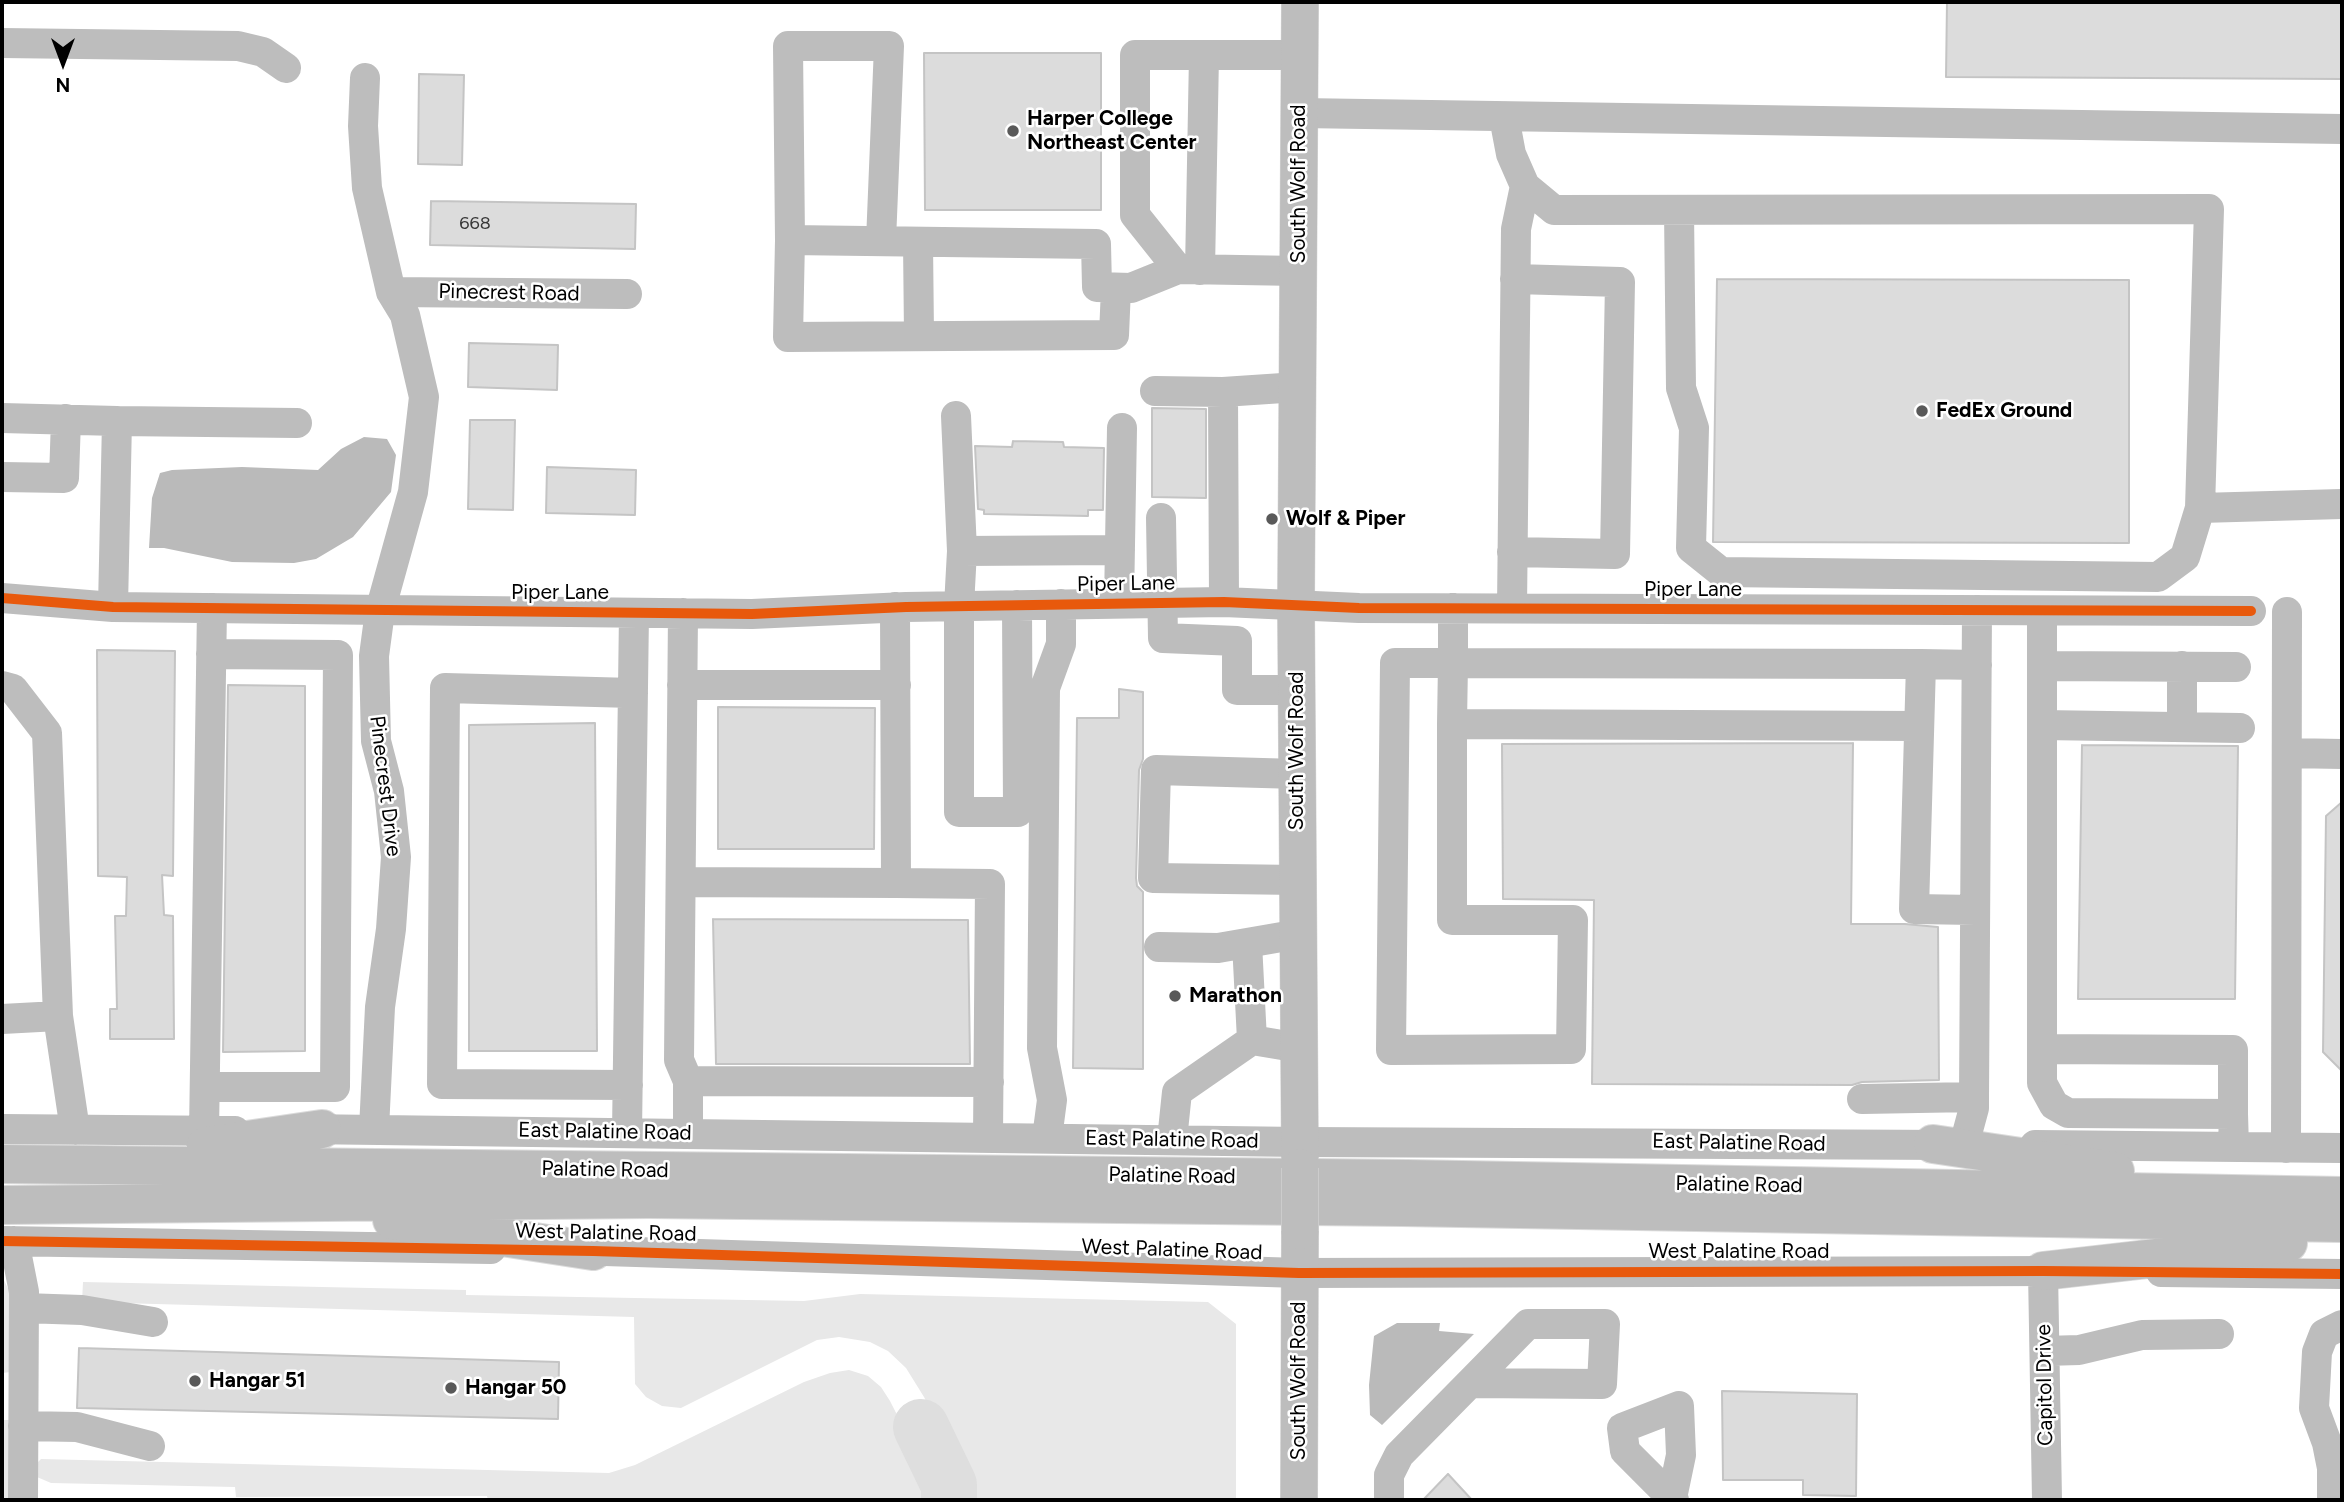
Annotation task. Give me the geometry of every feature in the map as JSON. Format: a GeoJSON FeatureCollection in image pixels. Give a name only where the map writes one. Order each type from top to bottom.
{"type":"FeatureCollection","features":[{"type":"Feature","properties":{"kind":"highway"},"geometry":{"type":"LineString","coordinates":[[82,1147],[321,1129]]}},
{"type":"Feature","properties":{"kind":"highway"},"geometry":{"type":"LineString","coordinates":[[1949,1144],[2269,1194]]}},
{"type":"Feature","properties":{"kind":"highway","name":"Palatine Road"},"geometry":{"type":"LineString","coordinates":[[2,1164],[82,1147],[1435,1179],[2342,1196]]}},
{"type":"Feature","properties":{"kind":"highway","name":"Palatine Road"},"geometry":{"type":"LineString","coordinates":[[2,1205],[648,1199],[1402,1207],[2342,1223]]}},
{"type":"Feature","properties":{"kind":"highway"},"geometry":{"type":"LineString","coordinates":[[279,1203],[593,1251]]}},
{"type":"Feature","properties":{"kind":"highway"},"geometry":{"type":"LineString","coordinates":[[2043,1271],[2342,1237]]}},
{"type":"Feature","properties":{"kind":"main road","name":"South Wolf Road"},"geometry":{"type":"LineString","coordinates":[[1299,1500],[1300,1048],[1296,605],[1300,2]]}},
{"type":"Feature","properties":{"kind":"street"},"geometry":{"type":"LineString","coordinates":[[2,43],[238,46],[264,52],[286,68]]}},
{"type":"Feature","properties":{"kind":"street"},"geometry":{"type":"LineString","coordinates":[[881,242],[888,47],[788,46],[788,337],[1114,335],[1115,288]]}},
{"type":"Feature","properties":{"kind":"street"},"geometry":{"type":"LineString","coordinates":[[1189,270],[1135,215],[1135,55],[1300,55]]}},
{"type":"Feature","properties":{"kind":"street"},"geometry":{"type":"LineString","coordinates":[[1189,270],[1204,55]]}},
{"type":"Feature","properties":{"kind":"street","name":"Pinecrest Drive"},"geometry":{"type":"LineString","coordinates":[[365,78],[363,126],[367,188],[391,292],[405,315],[424,397],[413,492],[380,611],[374,656],[376,741],[389,792],[396,857],[391,929],[380,1007],[374,1129]]}},
{"type":"Feature","properties":{"kind":"street"},"geometry":{"type":"LineString","coordinates":[[1300,113],[2342,130]]}},
{"type":"Feature","properties":{"kind":"street"},"geometry":{"type":"LineString","coordinates":[[1504,117],[1511,154],[1525,186],[1554,210],[2209,209],[2200,508],[2185,557],[2158,577],[1721,572],[1691,548],[1693,428],[1681,388],[1679,210]]}},
{"type":"Feature","properties":{"kind":"street"},"geometry":{"type":"LineString","coordinates":[[1511,608],[1516,229],[1525,186]]}},
{"type":"Feature","properties":{"kind":"street"},"geometry":{"type":"LineString","coordinates":[[790,240],[1096,244],[1097,287],[1131,288],[1189,270],[1298,271]]}},
{"type":"Feature","properties":{"kind":"street"},"geometry":{"type":"LineString","coordinates":[[918,242],[919,335]]}},
{"type":"Feature","properties":{"kind":"street"},"geometry":{"type":"LineString","coordinates":[[1512,552],[1615,554],[1620,282],[1515,279]]}},
{"type":"Feature","properties":{"kind":"street","name":"Pinecrest Road"},"geometry":{"type":"LineString","coordinates":[[391,292],[627,294]]}},
{"type":"Feature","properties":{"kind":"street"},"geometry":{"type":"LineString","coordinates":[[1155,391],[1298,387]]}},
{"type":"Feature","properties":{"kind":"street"},"geometry":{"type":"LineString","coordinates":[[1223,391],[1224,602]]}},
{"type":"Feature","properties":{"kind":"street"},"geometry":{"type":"LineString","coordinates":[[956,416],[962,551],[959,606],[959,812],[1018,812],[1017,605]]}},
{"type":"Feature","properties":{"kind":"street"},"geometry":{"type":"LineString","coordinates":[[2,418],[297,423]]}},
{"type":"Feature","properties":{"kind":"street"},"geometry":{"type":"LineString","coordinates":[[2,477],[64,478],[66,419]]}},
{"type":"Feature","properties":{"kind":"street"},"geometry":{"type":"LineString","coordinates":[[113,607],[117,421]]}},
{"type":"Feature","properties":{"kind":"street"},"geometry":{"type":"LineString","coordinates":[[1119,603],[1122,428]]}},
{"type":"Feature","properties":{"kind":"street"},"geometry":{"type":"LineString","coordinates":[[2200,508],[2342,503]]}},
{"type":"Feature","properties":{"kind":"street"},"geometry":{"type":"LineString","coordinates":[[1161,518],[1163,638],[1237,641],[1237,690],[1297,690]]}},
{"type":"Feature","properties":{"kind":"street"},"geometry":{"type":"LineString","coordinates":[[962,551],[1120,550]]}},
{"type":"Feature","properties":{"kind":"street","name":"Piper Lane"},"geometry":{"type":"LineString","coordinates":[[2,598],[113,607],[752,614],[895,607],[1162,602],[1453,608],[2251,611]]}},
{"type":"Feature","properties":{"kind":"street"},"geometry":{"type":"LineString","coordinates":[[1046,1138],[1052,1100],[1042,1048],[1045,688],[1061,643],[1061,604]]}},
{"type":"Feature","properties":{"kind":"street"},"geometry":{"type":"LineString","coordinates":[[895,607],[897,883]]}},
{"type":"Feature","properties":{"kind":"street"},"geometry":{"type":"LineString","coordinates":[[204,1132],[212,608]]}},
{"type":"Feature","properties":{"kind":"street"},"geometry":{"type":"LineString","coordinates":[[1453,608],[1454,663],[1452,919],[1573,920],[1571,1049],[1391,1050],[1395,663],[1454,663],[1920,664],[1977,665]]}},
{"type":"Feature","properties":{"kind":"street"},"geometry":{"type":"LineString","coordinates":[[1949,1144],[1974,1108],[1977,610]]}},
{"type":"Feature","properties":{"kind":"street"},"geometry":{"type":"LineString","coordinates":[[2042,611],[2042,1083],[2054,1105],[2068,1113],[2233,1114]]}},
{"type":"Feature","properties":{"kind":"street"},"geometry":{"type":"LineString","coordinates":[[2286,1148],[2287,612]]}},
{"type":"Feature","properties":{"kind":"street"},"geometry":{"type":"LineString","coordinates":[[627,1133],[634,613]]}},
{"type":"Feature","properties":{"kind":"street"},"geometry":{"type":"LineString","coordinates":[[683,613],[679,1060],[688,1081],[688,1134]]}},
{"type":"Feature","properties":{"kind":"street"},"geometry":{"type":"LineString","coordinates":[[206,1087],[335,1087],[338,655],[211,654]]}},
{"type":"Feature","properties":{"kind":"street"},"geometry":{"type":"LineString","coordinates":[[1920,664],[1914,909],[1975,910]]}},
{"type":"Feature","properties":{"kind":"street"},"geometry":{"type":"LineString","coordinates":[[2042,666],[2236,667]]}},
{"type":"Feature","properties":{"kind":"street"},"geometry":{"type":"LineString","coordinates":[[2182,666],[2182,727]]}},
{"type":"Feature","properties":{"kind":"street"},"geometry":{"type":"LineString","coordinates":[[682,685],[896,685]]}},
{"type":"Feature","properties":{"kind":"street"},"geometry":{"type":"LineString","coordinates":[[2,686],[13,689],[47,733],[58,1016],[82,1147]]}},
{"type":"Feature","properties":{"kind":"street"},"geometry":{"type":"LineString","coordinates":[[628,1085],[442,1084],[445,688],[633,693]]}},
{"type":"Feature","properties":{"kind":"street"},"geometry":{"type":"LineString","coordinates":[[1452,724],[1919,726]]}},
{"type":"Feature","properties":{"kind":"street"},"geometry":{"type":"LineString","coordinates":[[2042,724],[2240,728]]}},
{"type":"Feature","properties":{"kind":"street"},"geometry":{"type":"LineString","coordinates":[[2287,753],[2342,754]]}},
{"type":"Feature","properties":{"kind":"street"},"geometry":{"type":"LineString","coordinates":[[1298,774],[1156,769],[1153,878],[1298,880]]}},
{"type":"Feature","properties":{"kind":"street"},"geometry":{"type":"LineString","coordinates":[[681,882],[990,884],[988,1138]]}},
{"type":"Feature","properties":{"kind":"street"},"geometry":{"type":"LineString","coordinates":[[1160,947],[1218,948],[1299,934]]}},
{"type":"Feature","properties":{"kind":"street"},"geometry":{"type":"LineString","coordinates":[[1247,943],[1252,1040]]}},
{"type":"Feature","properties":{"kind":"street"},"geometry":{"type":"LineString","coordinates":[[2,1019],[58,1016]]}},
{"type":"Feature","properties":{"kind":"street"},"geometry":{"type":"LineString","coordinates":[[1172,1140],[1177,1091],[1252,1040],[1300,1048]]}},
{"type":"Feature","properties":{"kind":"street"},"geometry":{"type":"LineString","coordinates":[[2042,1049],[2233,1050],[2234,1147]]}},
{"type":"Feature","properties":{"kind":"street"},"geometry":{"type":"LineString","coordinates":[[688,1081],[989,1082]]}},
{"type":"Feature","properties":{"kind":"street"},"geometry":{"type":"LineString","coordinates":[[1862,1099],[1974,1097]]}},
{"type":"Feature","properties":{"kind":"street","name":"East Palatine Road"},"geometry":{"type":"LineString","coordinates":[[2,1129],[82,1147],[204,1132],[374,1129],[1172,1140],[1300,1155],[1949,1144],[2342,1148]]}},
{"type":"Feature","properties":{"kind":"street"},"geometry":{"type":"LineString","coordinates":[[8,1241],[24,1292],[16,1417],[23,1500]]}},
{"type":"Feature","properties":{"kind":"street","name":"West Palatine Road"},"geometry":{"type":"LineString","coordinates":[[8,1241],[593,1251],[1299,1273],[2043,1271],[2342,1274]]}},
{"type":"Feature","properties":{"kind":"street","name":"Capitol Drive"},"geometry":{"type":"LineString","coordinates":[[2043,1271],[2047,1500]]}},
{"type":"Feature","properties":{"kind":"street"},"geometry":{"type":"LineString","coordinates":[[24,1308],[82,1310],[153,1322]]}},
{"type":"Feature","properties":{"kind":"street"},"geometry":{"type":"LineString","coordinates":[[2332,1500],[2334,1444],[2314,1408],[2317,1352],[2324,1334],[2342,1325]]}},
{"type":"Feature","properties":{"kind":"street"},"geometry":{"type":"LineString","coordinates":[[2045,1351],[2078,1350],[2142,1335],[2219,1334]]}},
{"type":"Feature","properties":{"kind":"street"},"geometry":{"type":"LineString","coordinates":[[1389,1500],[1389,1475],[1399,1455],[1470,1383]]}},
{"type":"Feature","properties":{"kind":"street"},"geometry":{"type":"LineString","coordinates":[[16,1417],[77,1427],[150,1446]]}},
{"type":"Feature","properties":{"kind":"shaded area"},"geometry":{"type":"Polygon","coordinates":[[[364,437],[387,439],[396,455],[391,492],[353,537],[316,559],[294,563],[232,562],[164,548],[149,548],[152,498],[160,473],[172,470],[242,467],[318,470],[341,449],[364,437]]]}},
{"type":"Feature","properties":{"kind":"shaded area"},"geometry":{"type":"Polygon","coordinates":[[[2,1276],[12,1297],[11,1372],[2,1373],[2,1276]]]}},
{"type":"Feature","properties":{"kind":"shaded area"},"geometry":{"type":"Polygon","coordinates":[[[83,1282],[466,1290],[466,1295],[804,1301],[860,1294],[1208,1302],[1236,1324],[1236,1500],[977,1500],[924,1397],[906,1368],[888,1351],[870,1342],[839,1337],[817,1340],[681,1408],[662,1406],[646,1397],[635,1384],[634,1317],[82,1302],[83,1282]]]}},
{"type":"Feature","properties":{"kind":"shaded area"},"geometry":{"type":"Polygon","coordinates":[[[1397,1323],[1440,1323],[1439,1331],[1474,1334],[1382,1425],[1370,1415],[1369,1385],[1374,1336],[1397,1323]]]}},
{"type":"Feature","properties":{"kind":"shaded area"},"geometry":{"type":"Polygon","coordinates":[[[849,1370],[868,1376],[881,1387],[890,1401],[924,1468],[927,1487],[925,1500],[236,1497],[235,1487],[51,1483],[37,1477],[36,1464],[41,1459],[609,1473],[635,1465],[804,1382],[849,1370]]]}},
{"type":"Feature","properties":{"kind":"shaded area"},"geometry":{"type":"Polygon","coordinates":[[[2,1420],[11,1420],[11,1500],[2,1500],[2,1420]]]}},
{"type":"Feature","properties":{"kind":"building"},"geometry":{"type":"Polygon","coordinates":[[[1947,2],[2342,2],[2342,79],[1946,77],[1947,2]]]}},
{"type":"Feature","properties":{"kind":"building","name":"Harper College Northeast Center"},"geometry":{"type":"Polygon","coordinates":[[[924,53],[1101,53],[1101,210],[925,210],[924,53]]]}},
{"type":"Feature","properties":{"kind":"building"},"geometry":{"type":"Polygon","coordinates":[[[419,74],[464,75],[462,165],[418,164],[419,74]]]}},
{"type":"Feature","properties":{"kind":"building"},"geometry":{"type":"Polygon","coordinates":[[[431,201],[636,204],[635,249],[430,245],[431,201]]]}},
{"type":"Feature","properties":{"kind":"building","name":"FedEx Ground"},"geometry":{"type":"Polygon","coordinates":[[[1717,279],[2129,280],[2129,543],[1713,542],[1717,279]]]}},
{"type":"Feature","properties":{"kind":"building"},"geometry":{"type":"Polygon","coordinates":[[[469,343],[558,345],[557,390],[468,387],[469,343]]]}},
{"type":"Feature","properties":{"kind":"building"},"geometry":{"type":"Polygon","coordinates":[[[1152,408],[1206,409],[1206,498],[1152,497],[1152,408]]]}},
{"type":"Feature","properties":{"kind":"building"},"geometry":{"type":"Polygon","coordinates":[[[470,420],[515,420],[513,510],[468,509],[470,420]]]}},
{"type":"Feature","properties":{"kind":"building"},"geometry":{"type":"Polygon","coordinates":[[[1013,441],[1063,442],[1064,447],[1104,448],[1103,510],[1088,510],[1088,516],[984,514],[984,510],[978,509],[975,446],[1012,447],[1013,441]]]}},
{"type":"Feature","properties":{"kind":"building"},"geometry":{"type":"Polygon","coordinates":[[[547,467],[636,470],[635,515],[546,513],[547,467]]]}},
{"type":"Feature","properties":{"kind":"building"},"geometry":{"type":"Polygon","coordinates":[[[97,650],[175,651],[173,876],[162,875],[164,915],[173,916],[174,1039],[110,1039],[110,1009],[117,1009],[115,916],[126,916],[127,877],[98,876],[97,650]]]}},
{"type":"Feature","properties":{"kind":"building"},"geometry":{"type":"Polygon","coordinates":[[[228,685],[305,686],[305,1051],[223,1052],[228,685]]]}},
{"type":"Feature","properties":{"kind":"building"},"geometry":{"type":"Polygon","coordinates":[[[1119,689],[1143,692],[1143,759],[1139,770],[1136,878],[1137,886],[1143,892],[1143,1069],[1073,1068],[1077,718],[1119,718],[1119,689]]]}},
{"type":"Feature","properties":{"kind":"building"},"geometry":{"type":"Polygon","coordinates":[[[718,707],[875,708],[874,849],[718,849],[718,707]]]}},
{"type":"Feature","properties":{"kind":"building"},"geometry":{"type":"Polygon","coordinates":[[[595,723],[597,1051],[469,1051],[469,725],[595,723]]]}},
{"type":"Feature","properties":{"kind":"building"},"geometry":{"type":"Polygon","coordinates":[[[1853,743],[1851,924],[1938,927],[1939,1080],[1862,1082],[1852,1085],[1592,1084],[1594,900],[1503,899],[1502,744],[1853,743]]]}},
{"type":"Feature","properties":{"kind":"building"},"geometry":{"type":"Polygon","coordinates":[[[2082,745],[2238,746],[2235,999],[2078,999],[2082,745]]]}},
{"type":"Feature","properties":{"kind":"building"},"geometry":{"type":"Polygon","coordinates":[[[2342,802],[2342,1071],[2323,1052],[2326,816],[2342,802]]]}},
{"type":"Feature","properties":{"kind":"building"},"geometry":{"type":"Polygon","coordinates":[[[713,919],[968,920],[970,1064],[716,1064],[713,919]]]}},
{"type":"Feature","properties":{"kind":"building"},"geometry":{"type":"Polygon","coordinates":[[[79,1348],[559,1362],[558,1419],[77,1408],[79,1348]]]}},
{"type":"Feature","properties":{"kind":"building"},"geometry":{"type":"Polygon","coordinates":[[[1722,1391],[1857,1394],[1856,1496],[1803,1495],[1803,1480],[1723,1480],[1722,1391]]]}},
{"type":"Feature","properties":{"kind":"building"},"geometry":{"type":"Polygon","coordinates":[[[1448,1474],[1472,1500],[1423,1500],[1448,1474]]]}},
{"type":"Feature","properties":{"kind":"taxiway"},"geometry":{"type":"LineString","coordinates":[[921,1427],[949,1485],[949,1500]]}},
{"type":"Feature","properties":{"kind":"cycle path"},"geometry":{"type":"LineString","coordinates":[[2,598],[113,607],[752,614],[906,607],[1224,602],[1359,608],[2251,611]]}},
{"type":"Feature","properties":{"kind":"cycle path"},"geometry":{"type":"LineString","coordinates":[[2,1241],[593,1251],[1299,1273],[2043,1271],[2342,1274]]}},
{"type":"Feature","properties":{"kind":"place","name":"Harper College Northeast Center"},"geometry":{"type":"Point","coordinates":[1013,131]}},
{"type":"Feature","properties":{"kind":"place","name":"FedEx Ground"},"geometry":{"type":"Point","coordinates":[1922,411]}},
{"type":"Feature","properties":{"kind":"place","name":"Wolf & Piper"},"geometry":{"type":"Point","coordinates":[1272,519]}},
{"type":"Feature","properties":{"kind":"place","name":"Marathon"},"geometry":{"type":"Point","coordinates":[1175,996]}},
{"type":"Feature","properties":{"kind":"place","name":"Hangar 51"},"geometry":{"type":"Point","coordinates":[195,1381]}},
{"type":"Feature","properties":{"kind":"place","name":"Hangar 50"},"geometry":{"type":"Point","coordinates":[451,1388]}}]}
